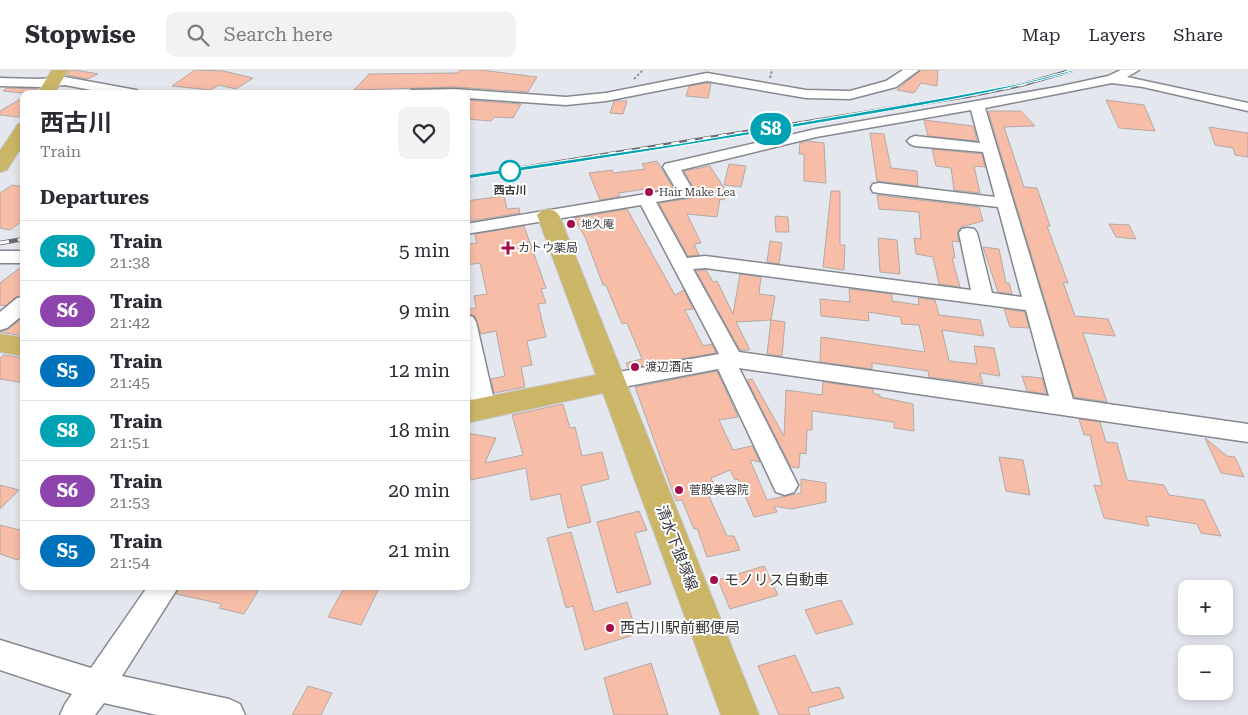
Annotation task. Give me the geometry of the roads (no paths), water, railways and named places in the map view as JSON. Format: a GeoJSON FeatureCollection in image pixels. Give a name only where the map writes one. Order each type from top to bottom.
{"type":"FeatureCollection","features":[{"type":"Feature","properties":{"kind":"main road"},"geometry":{"type":"LineString","coordinates":[[0,166],[20,134]]}},
{"type":"Feature","properties":{"kind":"main road","name":"清水下狼塚線"},"geometry":{"type":"LineString","coordinates":[[548,215],[740,715]]}},
{"type":"Feature","properties":{"kind":"main road"},"geometry":{"type":"LineString","coordinates":[[0,343],[20,346]]}},
{"type":"Feature","properties":{"kind":"main road"},"geometry":{"type":"LineString","coordinates":[[476,411],[613,381]]}},
{"type":"Feature","properties":{"kind":"street"},"geometry":{"type":"LineString","coordinates":[[470,94],[566,101],[606,97],[707,77],[806,94],[850,96],[891,84],[912,70]]}},
{"type":"Feature","properties":{"kind":"street"},"geometry":{"type":"LineString","coordinates":[[470,228],[686,192],[671,167],[816,134],[976,106],[1112,79],[1132,70]]}},
{"type":"Feature","properties":{"kind":"street"},"geometry":{"type":"LineString","coordinates":[[1112,79],[1143,83],[1248,107]]}},
{"type":"Feature","properties":{"kind":"street"},"geometry":{"type":"LineString","coordinates":[[0,82],[18,80],[44,83],[53,81],[110,90]]}},
{"type":"Feature","properties":{"kind":"street"},"geometry":{"type":"LineString","coordinates":[[976,106],[1064,407]]}},
{"type":"Feature","properties":{"kind":"street"},"geometry":{"type":"LineString","coordinates":[[915,141],[989,148]]}},
{"type":"Feature","properties":{"kind":"street"},"geometry":{"type":"LineString","coordinates":[[879,188],[1005,202]]}},
{"type":"Feature","properties":{"kind":"street"},"geometry":{"type":"LineString","coordinates":[[646,199],[681,264],[728,360],[785,485]]}},
{"type":"Feature","properties":{"kind":"street"},"geometry":{"type":"LineString","coordinates":[[968,233],[983,298]]}},
{"type":"Feature","properties":{"kind":"street"},"geometry":{"type":"LineString","coordinates":[[0,257],[20,257]]}},
{"type":"Feature","properties":{"kind":"street"},"geometry":{"type":"LineString","coordinates":[[681,264],[705,262],[1035,304]]}},
{"type":"Feature","properties":{"kind":"street"},"geometry":{"type":"LineString","coordinates":[[0,323],[20,306]]}},
{"type":"Feature","properties":{"kind":"street"},"geometry":{"type":"LineString","coordinates":[[470,358],[476,411]]}},
{"type":"Feature","properties":{"kind":"street"},"geometry":{"type":"LineString","coordinates":[[613,381],[728,360],[1248,433]]}},
{"type":"Feature","properties":{"kind":"street"},"geometry":{"type":"LineString","coordinates":[[76,715],[163,590]]}},
{"type":"Feature","properties":{"kind":"street"},"geometry":{"type":"LineString","coordinates":[[0,655],[97,686],[228,715]]}},
{"type":"Feature","properties":{"kind":"railway"},"geometry":{"type":"LineString","coordinates":[[470,176],[968,96],[1021,85],[1073,70]]}},
{"type":"Feature","properties":{"kind":"railway"},"geometry":{"type":"LineString","coordinates":[[0,243],[20,240]]}},
{"type":"Feature","properties":{"kind":"train","name":"S8"},"geometry":{"type":"LineString","coordinates":[[470,176],[683,145],[954,98],[1019,85],[1073,70]]}},
{"type":"Feature","properties":{"kind":"place","name":"西古川"},"geometry":{"type":"Point","coordinates":[510,171]}},
{"type":"Feature","properties":{"kind":"place","name":"Hair Make Lea"},"geometry":{"type":"Point","coordinates":[649,192]}},
{"type":"Feature","properties":{"kind":"place","name":"地久庵"},"geometry":{"type":"Point","coordinates":[571,224]}},
{"type":"Feature","properties":{"kind":"place","name":"カトウ薬局"},"geometry":{"type":"Point","coordinates":[508,248]}},
{"type":"Feature","properties":{"kind":"place","name":"渡辺酒店"},"geometry":{"type":"Point","coordinates":[635,367]}},
{"type":"Feature","properties":{"kind":"place","name":"菅股美容院"},"geometry":{"type":"Point","coordinates":[679,490]}},
{"type":"Feature","properties":{"kind":"place","name":"モノリス自動車"},"geometry":{"type":"Point","coordinates":[714,580]}},
{"type":"Feature","properties":{"kind":"place","name":"西古川駅前郵便局"},"geometry":{"type":"Point","coordinates":[610,628]}}]}
